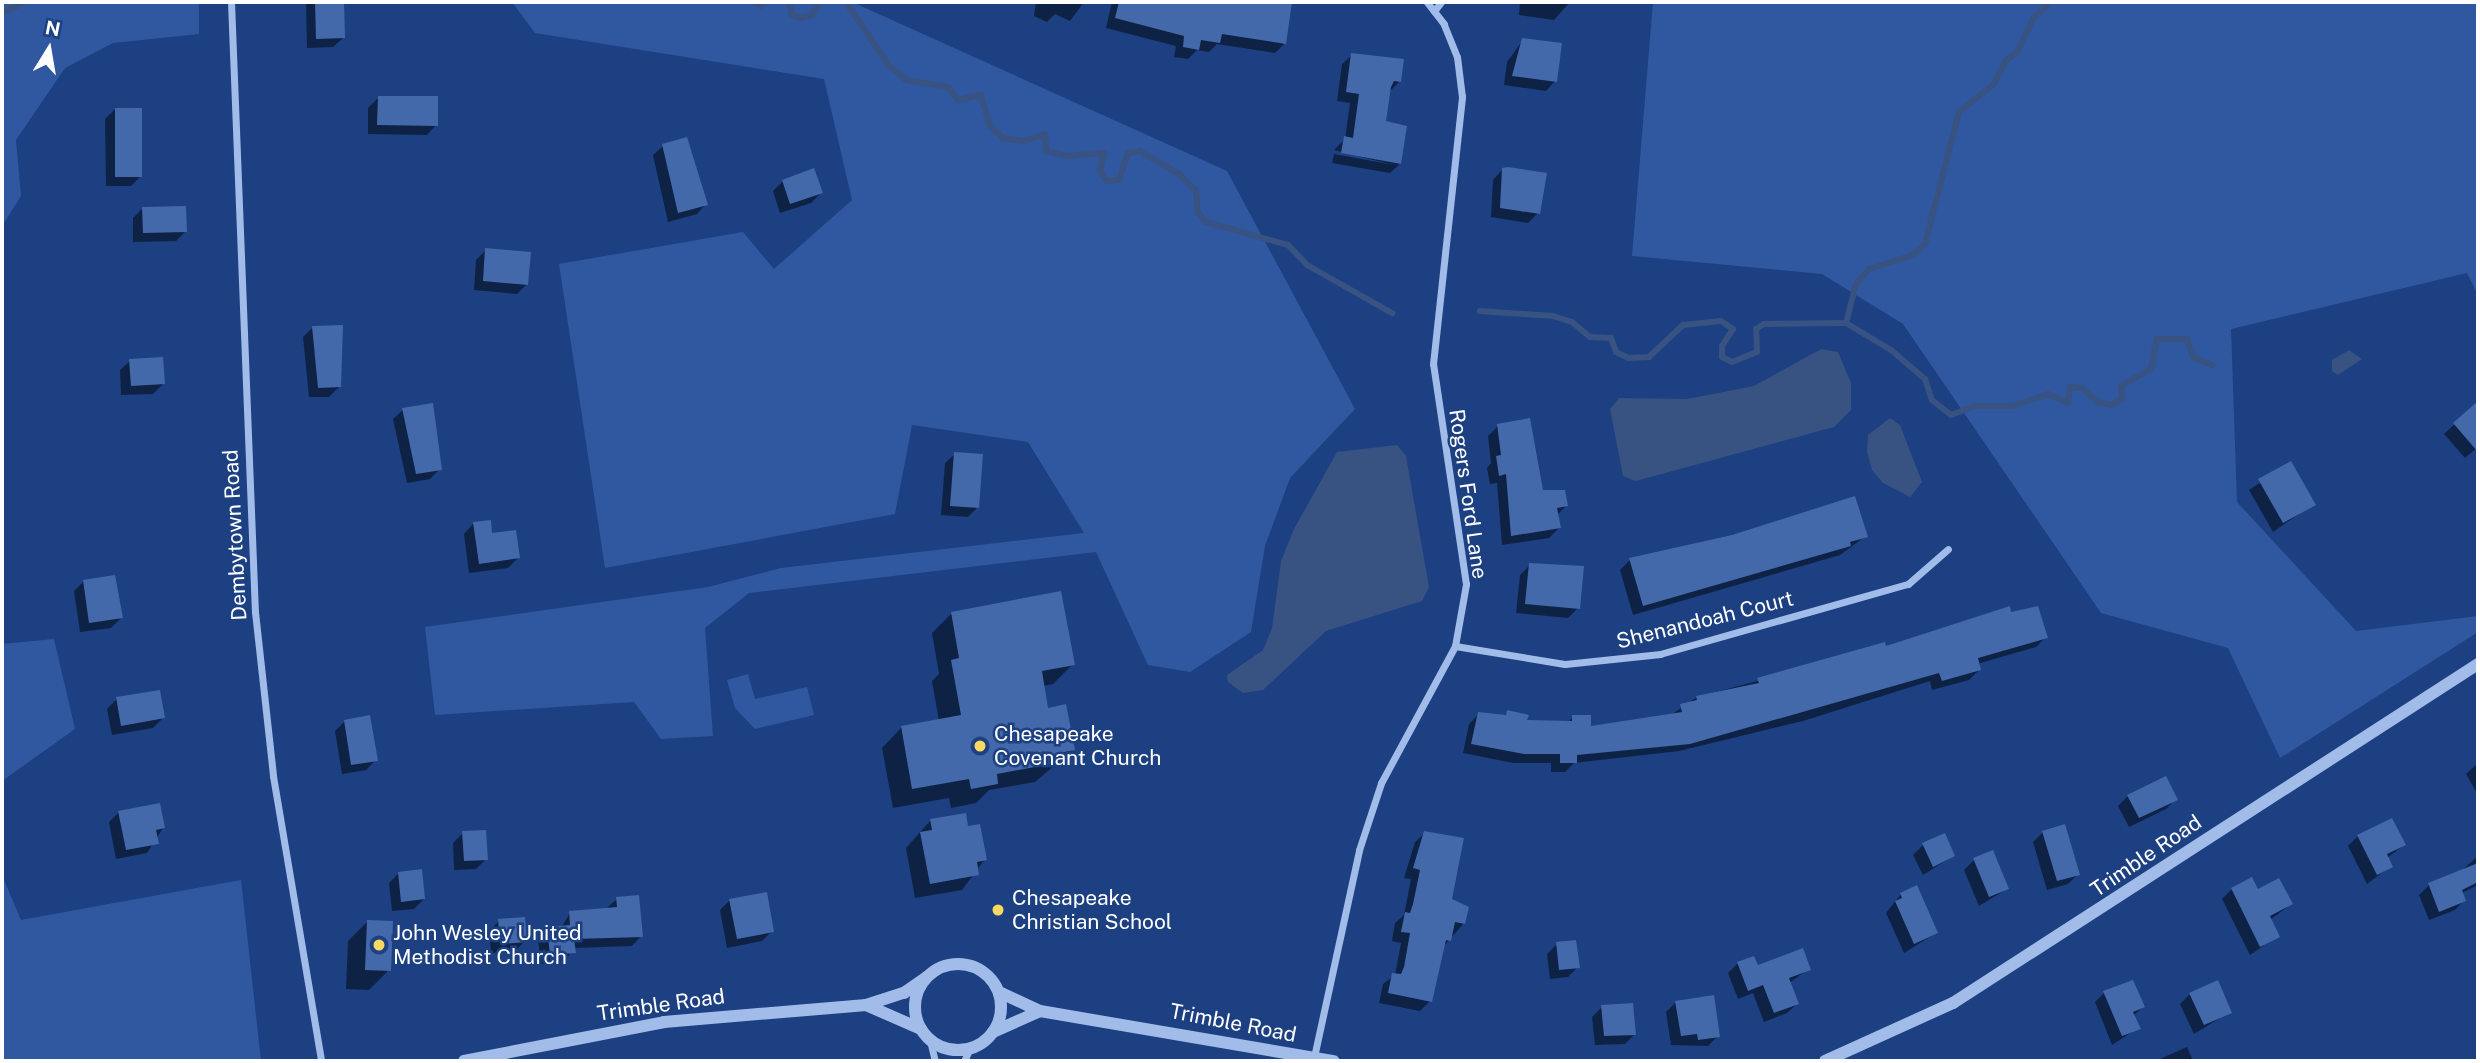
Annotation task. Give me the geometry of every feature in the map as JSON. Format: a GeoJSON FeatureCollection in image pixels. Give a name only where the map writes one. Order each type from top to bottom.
{"type":"FeatureCollection","features":[{"type":"Feature","properties":{"kind":"street","name":"Dembytown Road"},"geometry":{"type":"LineString","coordinates":[[231,2],[255,612],[273,776],[321,1061]]}},
{"type":"Feature","properties":{"kind":"street","name":"Rogers Ford Lane"},"geometry":{"type":"LineString","coordinates":[[1314,1057],[1359,850],[1381,783],[1455,646],[1466,584],[1433,364],[1462,97],[1457,57],[1444,24],[1427,2]]}},
{"type":"Feature","properties":{"kind":"street"},"geometry":{"type":"LineString","coordinates":[[1434,11],[1441,2]]}},
{"type":"Feature","properties":{"kind":"street","name":"Shenandoah Court"},"geometry":{"type":"LineString","coordinates":[[1455,646],[1565,664],[1660,654],[1908,584],[1948,549]]}},
{"type":"Feature","properties":{"kind":"street","name":"Trimble Road"},"geometry":{"type":"LineString","coordinates":[[1825,1061],[1952,1003],[2478,664]]}},
{"type":"Feature","properties":{"kind":"street"},"geometry":{"type":"LineString","coordinates":[[993,1032],[1001,1006],[999,992],[981,970],[967,965],[939,968],[927,976],[915,1002],[921,1030],[930,1040],[956,1050],[970,1048],[993,1032],[1040,1011]]}},
{"type":"Feature","properties":{"kind":"street","name":"Trimble Road"},"geometry":{"type":"LineString","coordinates":[[464,1061],[664,1022],[866,1005],[904,993],[927,976]]}},
{"type":"Feature","properties":{"kind":"street","name":"Trimble Road"},"geometry":{"type":"LineString","coordinates":[[999,992],[1040,1011],[1335,1061]]}},
{"type":"Feature","properties":{"kind":"street","name":"Trimble Road"},"geometry":{"type":"LineString","coordinates":[[866,1005],[921,1030]]}},
{"type":"Feature","properties":{"kind":"street"},"geometry":{"type":"LineString","coordinates":[[930,1040],[935,1061]]}},
{"type":"Feature","properties":{"kind":"street"},"geometry":{"type":"LineString","coordinates":[[964,1061],[970,1048]]}},
{"type":"Feature","properties":{"kind":"shaded area"},"geometry":{"type":"Polygon","coordinates":[[[2,2],[199,2],[199,34],[113,43],[65,68],[16,140],[21,196],[2,226],[2,2]]]}},
{"type":"Feature","properties":{"kind":"shaded area"},"geometry":{"type":"Polygon","coordinates":[[[512,2],[852,2],[1227,171],[1355,409],[1290,478],[1265,546],[1251,632],[1190,672],[1148,665],[1096,552],[749,593],[705,628],[713,736],[661,739],[634,702],[435,715],[425,627],[708,587],[781,568],[1084,533],[1028,442],[912,425],[895,514],[605,568],[559,264],[743,232],[774,269],[852,200],[824,79],[535,33],[512,2]]]}},
{"type":"Feature","properties":{"kind":"shaded area"},"geometry":{"type":"Polygon","coordinates":[[[1653,2],[2478,2],[2478,295],[2467,273],[2231,329],[2237,502],[2356,631],[2478,616],[2478,632],[2280,758],[2228,648],[2101,613],[1903,324],[1822,274],[1632,256],[1653,2]]]}},
{"type":"Feature","properties":{"kind":"shaded area"},"geometry":{"type":"Polygon","coordinates":[[[1821,349],[1838,352],[1851,383],[1851,410],[1834,427],[1636,481],[1623,476],[1610,409],[1619,398],[1687,399],[1754,386],[1821,349]]]}},
{"type":"Feature","properties":{"kind":"shaded area"},"geometry":{"type":"Polygon","coordinates":[[[2349,350],[2362,359],[2338,375],[2332,371],[2332,360],[2349,350]]]}},
{"type":"Feature","properties":{"kind":"shaded area"},"geometry":{"type":"Polygon","coordinates":[[[1890,418],[1900,425],[1922,482],[1910,497],[1883,483],[1872,470],[1867,452],[1868,435],[1890,418]]]}},
{"type":"Feature","properties":{"kind":"shaded area"},"geometry":{"type":"Polygon","coordinates":[[[1397,445],[1406,456],[1429,587],[1422,601],[1326,631],[1263,690],[1243,693],[1228,682],[1227,675],[1263,650],[1272,628],[1281,561],[1294,529],[1337,452],[1397,445]]]}},
{"type":"Feature","properties":{"kind":"shaded area"},"geometry":{"type":"Polygon","coordinates":[[[54,639],[75,729],[2,781],[2,644],[54,639]]]}},
{"type":"Feature","properties":{"kind":"shaded area"},"geometry":{"type":"Polygon","coordinates":[[[748,674],[755,699],[807,687],[814,715],[755,729],[735,708],[727,680],[748,674]]]}},
{"type":"Feature","properties":{"kind":"shaded area"},"geometry":{"type":"Polygon","coordinates":[[[2,875],[21,920],[241,880],[261,1061],[2,1061],[2,875]]]}},
{"type":"Feature","properties":{"kind":"building"},"geometry":{"type":"Polygon","coordinates":[[[315,2],[344,2],[345,38],[316,39],[315,2]]]}},
{"type":"Feature","properties":{"kind":"building"},"geometry":{"type":"Polygon","coordinates":[[[1119,2],[1292,2],[1286,44],[1222,34],[1220,43],[1201,40],[1199,50],[1183,47],[1184,36],[1115,18],[1119,2]]]}},
{"type":"Feature","properties":{"kind":"building"},"geometry":{"type":"Polygon","coordinates":[[[1522,38],[1562,43],[1557,82],[1512,76],[1522,38]]]}},
{"type":"Feature","properties":{"kind":"building"},"geometry":{"type":"Polygon","coordinates":[[[1351,53],[1404,59],[1401,82],[1394,81],[1391,87],[1386,121],[1407,126],[1401,164],[1341,153],[1344,136],[1353,138],[1359,94],[1346,92],[1351,53]]]}},
{"type":"Feature","properties":{"kind":"building"},"geometry":{"type":"Polygon","coordinates":[[[378,96],[438,96],[438,126],[377,125],[378,96]]]}},
{"type":"Feature","properties":{"kind":"building"},"geometry":{"type":"Polygon","coordinates":[[[115,108],[142,108],[142,177],[115,177],[115,108]]]}},
{"type":"Feature","properties":{"kind":"building"},"geometry":{"type":"Polygon","coordinates":[[[687,137],[708,205],[678,213],[662,144],[687,137]]]}},
{"type":"Feature","properties":{"kind":"building"},"geometry":{"type":"Polygon","coordinates":[[[814,168],[823,193],[790,204],[782,180],[814,168]]]}},
{"type":"Feature","properties":{"kind":"building"},"geometry":{"type":"Polygon","coordinates":[[[1502,168],[1547,173],[1540,214],[1500,208],[1502,168]]]}},
{"type":"Feature","properties":{"kind":"building"},"geometry":{"type":"Polygon","coordinates":[[[186,206],[187,232],[143,233],[142,207],[186,206]]]}},
{"type":"Feature","properties":{"kind":"building"},"geometry":{"type":"Polygon","coordinates":[[[485,248],[531,252],[528,285],[483,281],[485,248]]]}},
{"type":"Feature","properties":{"kind":"building"},"geometry":{"type":"Polygon","coordinates":[[[343,325],[341,387],[318,388],[312,326],[343,325]]]}},
{"type":"Feature","properties":{"kind":"building"},"geometry":{"type":"Polygon","coordinates":[[[163,357],[165,384],[131,386],[129,359],[163,357]]]}},
{"type":"Feature","properties":{"kind":"building"},"geometry":{"type":"Polygon","coordinates":[[[2478,401],[2478,452],[2453,423],[2478,401]]]}},
{"type":"Feature","properties":{"kind":"building"},"geometry":{"type":"Polygon","coordinates":[[[433,403],[442,470],[416,474],[402,408],[433,403]]]}},
{"type":"Feature","properties":{"kind":"building"},"geometry":{"type":"Polygon","coordinates":[[[1530,418],[1543,490],[1565,490],[1568,506],[1557,508],[1561,528],[1511,536],[1506,474],[1499,476],[1496,456],[1501,455],[1497,424],[1530,418]]]}},
{"type":"Feature","properties":{"kind":"building"},"geometry":{"type":"Polygon","coordinates":[[[954,452],[983,454],[979,508],[950,506],[954,452]]]}},
{"type":"Feature","properties":{"kind":"building"},"geometry":{"type":"Polygon","coordinates":[[[2291,461],[2316,505],[2283,523],[2258,479],[2291,461]]]}},
{"type":"Feature","properties":{"kind":"building"},"geometry":{"type":"Polygon","coordinates":[[[1855,496],[1868,537],[1850,542],[1851,546],[1643,606],[1629,558],[1732,535],[1855,496]]]}},
{"type":"Feature","properties":{"kind":"building"},"geometry":{"type":"Polygon","coordinates":[[[491,520],[492,533],[516,530],[520,558],[479,564],[473,522],[491,520]]]}},
{"type":"Feature","properties":{"kind":"building"},"geometry":{"type":"Polygon","coordinates":[[[1529,563],[1584,566],[1580,609],[1525,604],[1529,563]]]}},
{"type":"Feature","properties":{"kind":"building"},"geometry":{"type":"Polygon","coordinates":[[[115,575],[123,618],[89,623],[83,580],[115,575]]]}},
{"type":"Feature","properties":{"kind":"building"},"geometry":{"type":"Polygon","coordinates":[[[1061,591],[1075,665],[1042,671],[1048,708],[1066,704],[1075,750],[1055,754],[1056,763],[997,774],[998,784],[971,789],[969,779],[912,789],[901,726],[961,715],[951,660],[959,658],[951,612],[1061,591]]]}},
{"type":"Feature","properties":{"kind":"building"},"geometry":{"type":"Polygon","coordinates":[[[2010,606],[2011,612],[2038,606],[2048,638],[1978,658],[1981,670],[1942,681],[1939,673],[1690,744],[1577,755],[1577,763],[1560,763],[1560,754],[1524,754],[1471,744],[1478,712],[1506,715],[1507,710],[1529,715],[1527,720],[1572,721],[1572,715],[1591,715],[1591,726],[1682,712],[1680,704],[1697,700],[1696,696],[1759,683],[1757,678],[1885,642],[1886,646],[2010,606]]]}},
{"type":"Feature","properties":{"kind":"building"},"geometry":{"type":"Polygon","coordinates":[[[160,690],[165,718],[121,726],[116,697],[160,690]]]}},
{"type":"Feature","properties":{"kind":"building"},"geometry":{"type":"Polygon","coordinates":[[[370,715],[378,761],[351,765],[344,720],[370,715]]]}},
{"type":"Feature","properties":{"kind":"building"},"geometry":{"type":"Polygon","coordinates":[[[2166,776],[2178,800],[2139,818],[2127,795],[2166,776]]]}},
{"type":"Feature","properties":{"kind":"building"},"geometry":{"type":"Polygon","coordinates":[[[160,803],[165,828],[156,830],[159,844],[126,850],[118,811],[160,803]]]}},
{"type":"Feature","properties":{"kind":"building"},"geometry":{"type":"Polygon","coordinates":[[[966,813],[968,826],[980,824],[987,860],[977,862],[979,875],[930,884],[920,832],[932,830],[930,819],[966,813]]]}},
{"type":"Feature","properties":{"kind":"building"},"geometry":{"type":"Polygon","coordinates":[[[2392,818],[2406,845],[2387,854],[2393,867],[2377,875],[2357,835],[2392,818]]]}},
{"type":"Feature","properties":{"kind":"building"},"geometry":{"type":"Polygon","coordinates":[[[2065,824],[2080,875],[2057,881],[2042,831],[2065,824]]]}},
{"type":"Feature","properties":{"kind":"building"},"geometry":{"type":"Polygon","coordinates":[[[486,830],[488,860],[464,861],[462,831],[486,830]]]}},
{"type":"Feature","properties":{"kind":"building"},"geometry":{"type":"Polygon","coordinates":[[[1424,831],[1464,838],[1452,899],[1469,907],[1465,924],[1455,922],[1451,941],[1446,940],[1432,1002],[1388,993],[1392,973],[1401,974],[1404,967],[1410,933],[1401,932],[1405,912],[1410,913],[1413,904],[1420,870],[1413,868],[1424,831]]]}},
{"type":"Feature","properties":{"kind":"building"},"geometry":{"type":"Polygon","coordinates":[[[1945,833],[1955,856],[1933,867],[1922,843],[1945,833]]]}},
{"type":"Feature","properties":{"kind":"building"},"geometry":{"type":"Polygon","coordinates":[[[1993,850],[2009,889],[1989,897],[1973,858],[1993,850]]]}},
{"type":"Feature","properties":{"kind":"building"},"geometry":{"type":"Polygon","coordinates":[[[2478,863],[2478,882],[2462,890],[2466,901],[2439,912],[2428,883],[2478,863]]]}},
{"type":"Feature","properties":{"kind":"building"},"geometry":{"type":"Polygon","coordinates":[[[422,869],[425,899],[401,902],[398,872],[422,869]]]}},
{"type":"Feature","properties":{"kind":"building"},"geometry":{"type":"Polygon","coordinates":[[[2252,877],[2258,889],[2279,878],[2293,904],[2270,916],[2280,937],[2260,947],[2231,888],[2252,877]]]}},
{"type":"Feature","properties":{"kind":"building"},"geometry":{"type":"Polygon","coordinates":[[[1917,885],[1938,933],[1914,944],[1895,901],[1902,898],[1900,893],[1917,885]]]}},
{"type":"Feature","properties":{"kind":"building"},"geometry":{"type":"Polygon","coordinates":[[[767,892],[774,932],[737,939],[729,899],[767,892]]]}},
{"type":"Feature","properties":{"kind":"building"},"geometry":{"type":"Polygon","coordinates":[[[639,895],[643,937],[574,939],[576,953],[550,955],[547,927],[570,925],[569,911],[617,907],[616,897],[639,895]]]}},
{"type":"Feature","properties":{"kind":"building"},"geometry":{"type":"Polygon","coordinates":[[[525,917],[527,942],[500,944],[498,919],[525,917]]]}},
{"type":"Feature","properties":{"kind":"building","name":"John Wesley United Methodist Church"},"geometry":{"type":"Polygon","coordinates":[[[367,920],[393,921],[391,971],[365,970],[367,920]]]}},
{"type":"Feature","properties":{"kind":"building"},"geometry":{"type":"Polygon","coordinates":[[[1576,940],[1580,968],[1559,970],[1556,942],[1576,940]]]}},
{"type":"Feature","properties":{"kind":"building"},"geometry":{"type":"Polygon","coordinates":[[[1803,948],[1811,970],[1789,978],[1799,1004],[1774,1013],[1763,985],[1748,991],[1737,962],[1754,956],[1758,965],[1803,948]]]}},
{"type":"Feature","properties":{"kind":"building"},"geometry":{"type":"Polygon","coordinates":[[[2133,980],[2145,1007],[2133,1012],[2141,1029],[2122,1036],[2103,991],[2133,980]]]}},
{"type":"Feature","properties":{"kind":"building"},"geometry":{"type":"Polygon","coordinates":[[[2218,980],[2232,1013],[2204,1025],[2189,993],[2218,980]]]}},
{"type":"Feature","properties":{"kind":"building"},"geometry":{"type":"Polygon","coordinates":[[[1714,995],[1720,1037],[1698,1040],[1697,1034],[1681,1036],[1675,1001],[1714,995]]]}},
{"type":"Feature","properties":{"kind":"building"},"geometry":{"type":"Polygon","coordinates":[[[1633,1003],[1636,1035],[1604,1036],[1601,1005],[1633,1003]]]}},
{"type":"Feature","properties":{"kind":"waterway"},"geometry":{"type":"LineString","coordinates":[[2,13],[25,2]]}},
{"type":"Feature","properties":{"kind":"waterway"},"geometry":{"type":"LineString","coordinates":[[755,2],[761,6],[765,2]]}},
{"type":"Feature","properties":{"kind":"waterway"},"geometry":{"type":"LineString","coordinates":[[789,2],[792,15],[800,18],[813,15],[818,2]]}},
{"type":"Feature","properties":{"kind":"waterway"},"geometry":{"type":"LineString","coordinates":[[846,2],[889,66],[906,80],[948,87],[958,100],[981,95],[990,126],[1003,138],[1024,141],[1045,134],[1046,151],[1068,156],[1104,153],[1100,171],[1107,181],[1119,180],[1128,153],[1140,151],[1179,174],[1196,191],[1198,213],[1206,222],[1288,245],[1307,265],[1392,313]]}},
{"type":"Feature","properties":{"kind":"waterway"},"geometry":{"type":"LineString","coordinates":[[1846,323],[1856,284],[1869,269],[1913,255],[1925,244],[1959,112],[1994,84],[2006,60],[2017,52],[2033,19],[2050,2]]}},
{"type":"Feature","properties":{"kind":"waterway"},"geometry":{"type":"LineString","coordinates":[[1480,311],[1553,316],[1572,322],[1590,337],[1611,338],[1616,352],[1629,358],[1649,357],[1683,325],[1721,321],[1733,329],[1722,346],[1722,357],[1732,362],[1757,352],[1756,329],[1764,324],[1846,323],[1891,350],[1925,379],[1932,400],[1951,415],[1975,406],[2012,406],[2048,394],[2068,403],[2070,387],[2082,388],[2098,402],[2111,405],[2122,399],[2121,386],[2151,369],[2157,339],[2187,339],[2194,358],[2213,365]]}},
{"type":"Feature","properties":{"kind":"place","name":"Chesapeake Covenant Church"},"geometry":{"type":"Point","coordinates":[980,746]}},
{"type":"Feature","properties":{"kind":"place","name":"Chesapeake Christian School"},"geometry":{"type":"Point","coordinates":[998,910]}},
{"type":"Feature","properties":{"kind":"place","name":"John Wesley United Methodist Church"},"geometry":{"type":"Point","coordinates":[379,945]}}]}
